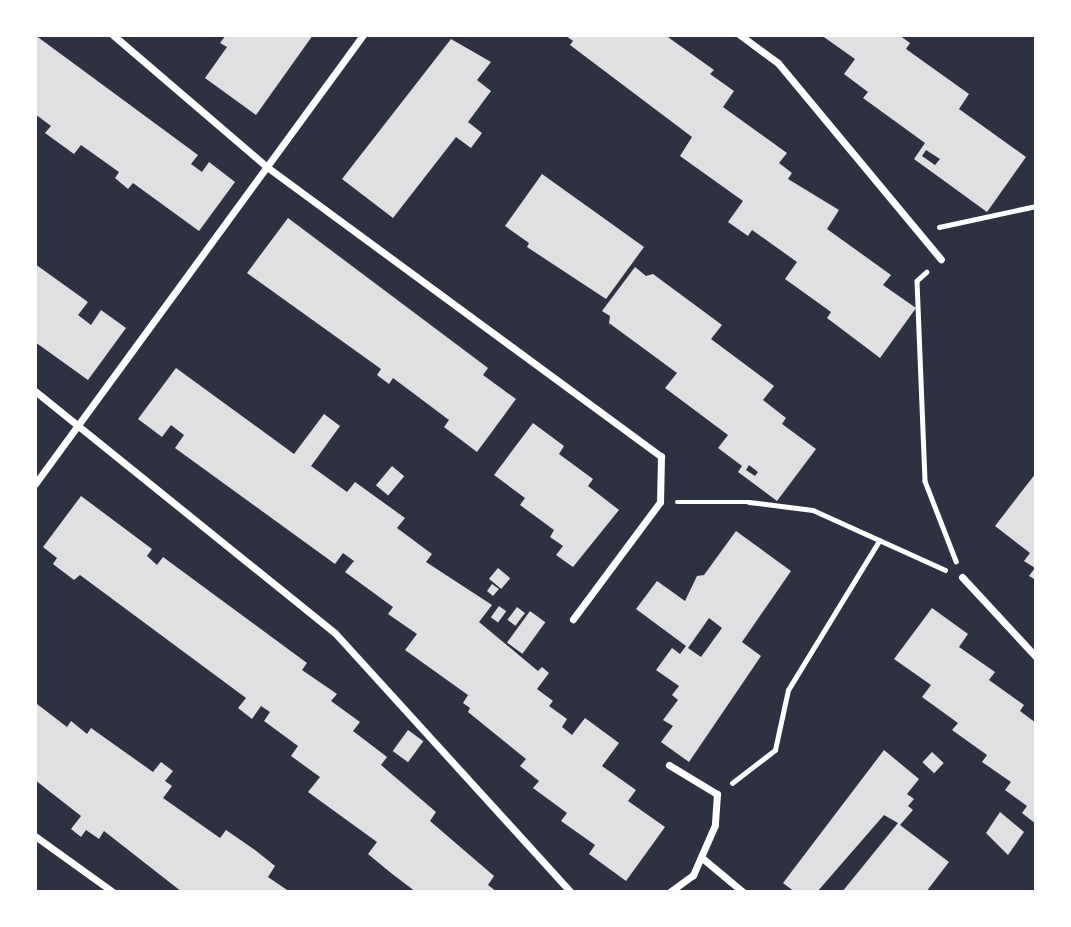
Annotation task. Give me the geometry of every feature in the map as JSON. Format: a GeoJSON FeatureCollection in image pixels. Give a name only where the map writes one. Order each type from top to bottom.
{"type":"FeatureCollection","features":[{"type":"Feature","properties":{"kind":"street"},"geometry":{"type":"LineString","coordinates":[[113,35],[267,167],[661,456],[660,502],[573,619]]}},
{"type":"Feature","properties":{"kind":"street"},"geometry":{"type":"LineString","coordinates":[[35,484],[363,35]]}},
{"type":"Feature","properties":{"kind":"street"},"geometry":{"type":"LineString","coordinates":[[740,35],[778,63],[941,259]]}},
{"type":"Feature","properties":{"kind":"street"},"geometry":{"type":"LineString","coordinates":[[35,391],[335,633],[570,892]]}},
{"type":"Feature","properties":{"kind":"street"},"geometry":{"type":"LineString","coordinates":[[962,577],[1036,657]]}},
{"type":"Feature","properties":{"kind":"street"},"geometry":{"type":"LineString","coordinates":[[669,765],[718,794],[715,825],[693,875],[670,892]]}},
{"type":"Feature","properties":{"kind":"street"},"geometry":{"type":"LineString","coordinates":[[35,836],[113,892]]}},
{"type":"Feature","properties":{"kind":"street"},"geometry":{"type":"LineString","coordinates":[[701,857],[743,892]]}},
{"type":"Feature","properties":{"kind":"path"},"geometry":{"type":"LineString","coordinates":[[917,230],[996,218],[1036,206]]}},
{"type":"Feature","properties":{"kind":"path"},"geometry":{"type":"LineString","coordinates":[[941,259],[917,281],[925,481],[962,577]]}},
{"type":"Feature","properties":{"kind":"path"},"geometry":{"type":"LineString","coordinates":[[660,502],[749,502],[813,510],[962,577]]}},
{"type":"Feature","properties":{"kind":"path"},"geometry":{"type":"LineString","coordinates":[[718,794],[775,750],[788,690],[878,541]]}},
{"type":"Feature","properties":{"kind":"building"},"geometry":{"type":"Polygon","coordinates":[[[35,35],[198,155],[191,164],[202,172],[209,162],[235,182],[199,231],[133,183],[128,189],[115,178],[119,172],[81,145],[74,154],[45,133],[51,126],[35,114],[35,35]]]}},
{"type":"Feature","properties":{"kind":"building"},"geometry":{"type":"Polygon","coordinates":[[[226,35],[313,35],[256,115],[205,78],[227,47],[220,43],[226,35]]]}},
{"type":"Feature","properties":{"kind":"building"},"geometry":{"type":"Polygon","coordinates":[[[565,35],[665,35],[714,70],[710,74],[734,91],[723,107],[787,153],[779,163],[792,173],[788,179],[839,210],[827,229],[891,275],[883,285],[916,308],[880,358],[827,318],[831,312],[785,279],[797,262],[752,230],[748,236],[728,222],[743,201],[680,156],[692,137],[570,45],[573,41],[565,35]]]}},
{"type":"Feature","properties":{"kind":"building"},"geometry":{"type":"Polygon","coordinates":[[[821,35],[899,35],[910,43],[906,49],[969,94],[959,109],[1026,157],[987,212],[914,159],[925,143],[863,98],[868,92],[844,74],[855,59],[821,35]],[[926,150],[922,156],[935,165],[940,159],[926,150]]]}},
{"type":"Feature","properties":{"kind":"building"},"geometry":{"type":"Polygon","coordinates":[[[451,39],[491,62],[477,80],[491,91],[468,122],[482,133],[471,148],[456,137],[393,218],[342,179],[451,39]]]}},
{"type":"Feature","properties":{"kind":"building"},"geometry":{"type":"Polygon","coordinates":[[[542,174],[644,247],[606,299],[527,247],[529,243],[505,226],[542,174]]]}},
{"type":"Feature","properties":{"kind":"building"},"geometry":{"type":"Polygon","coordinates":[[[288,218],[488,368],[483,375],[516,399],[477,452],[444,427],[449,420],[393,378],[389,384],[377,375],[381,369],[247,273],[288,218]]]}},
{"type":"Feature","properties":{"kind":"building"},"geometry":{"type":"Polygon","coordinates":[[[35,264],[88,302],[78,315],[91,325],[101,310],[126,328],[88,380],[35,342],[35,264]]]}},
{"type":"Feature","properties":{"kind":"building"},"geometry":{"type":"Polygon","coordinates":[[[635,267],[646,276],[653,274],[722,325],[711,339],[774,386],[763,400],[786,418],[782,424],[816,449],[777,501],[738,472],[742,466],[718,448],[728,435],[665,388],[677,373],[609,323],[610,316],[602,311],[635,267]],[[749,465],[746,470],[755,476],[758,472],[749,465]]]}},
{"type":"Feature","properties":{"kind":"building"},"geometry":{"type":"Polygon","coordinates":[[[176,368],[294,454],[324,414],[340,426],[311,466],[347,492],[355,482],[405,518],[397,528],[432,554],[426,562],[492,605],[479,622],[538,671],[542,667],[549,673],[537,689],[553,701],[549,706],[567,719],[562,727],[572,735],[585,718],[619,743],[602,766],[636,790],[628,801],[665,827],[626,881],[589,854],[595,845],[561,821],[567,813],[533,788],[539,781],[520,766],[526,759],[468,712],[470,708],[463,703],[468,695],[405,650],[417,634],[388,614],[393,607],[345,572],[354,561],[343,553],[335,564],[175,448],[184,435],[171,425],[162,437],[138,419],[176,368]]]}},
{"type":"Feature","properties":{"kind":"building"},"geometry":{"type":"Polygon","coordinates":[[[533,423],[564,446],[559,454],[593,479],[588,486],[619,510],[573,567],[556,555],[563,546],[550,537],[554,530],[520,505],[525,498],[494,475],[533,423]]]}},
{"type":"Feature","properties":{"kind":"building"},"geometry":{"type":"Polygon","coordinates":[[[392,466],[404,476],[388,495],[376,485],[392,466]]]}},
{"type":"Feature","properties":{"kind":"building"},"geometry":{"type":"Polygon","coordinates":[[[1036,473],[1036,580],[1029,576],[1035,568],[1024,561],[1030,553],[995,526],[1036,473]]]}},
{"type":"Feature","properties":{"kind":"building"},"geometry":{"type":"Polygon","coordinates":[[[81,496],[152,549],[147,556],[157,565],[163,557],[307,663],[302,670],[337,694],[331,701],[360,722],[353,731],[387,757],[381,765],[436,812],[430,821],[494,876],[488,885],[497,892],[416,892],[368,854],[377,842],[308,792],[320,777],[291,756],[298,746],[264,721],[270,712],[261,706],[252,719],[238,708],[246,698],[80,575],[74,580],[53,564],[57,558],[43,547],[81,496]]]}},
{"type":"Feature","properties":{"kind":"building"},"geometry":{"type":"Polygon","coordinates":[[[736,531],[791,571],[742,642],[761,656],[689,762],[661,742],[673,726],[663,720],[678,700],[672,695],[679,686],[656,670],[672,648],[680,654],[686,646],[636,609],[657,581],[685,601],[697,576],[704,575],[736,531]],[[709,618],[688,648],[701,657],[722,628],[709,618]]]}},
{"type":"Feature","properties":{"kind":"building"},"geometry":{"type":"Polygon","coordinates":[[[498,568],[510,578],[501,589],[489,579],[498,568]]]}},
{"type":"Feature","properties":{"kind":"building"},"geometry":{"type":"Polygon","coordinates":[[[492,584],[499,589],[493,596],[487,591],[492,584]]]}},
{"type":"Feature","properties":{"kind":"building"},"geometry":{"type":"Polygon","coordinates":[[[499,606],[506,611],[498,623],[491,617],[499,606]]]}},
{"type":"Feature","properties":{"kind":"building"},"geometry":{"type":"Polygon","coordinates":[[[517,607],[525,613],[515,626],[507,620],[517,607]]]}},
{"type":"Feature","properties":{"kind":"building"},"geometry":{"type":"Polygon","coordinates":[[[932,608],[968,634],[959,647],[995,672],[989,680],[1024,705],[1020,711],[1036,723],[1036,824],[1022,813],[1027,806],[1005,790],[1011,782],[982,762],[987,755],[952,730],[958,723],[922,697],[931,685],[894,659],[932,608]]]}},
{"type":"Feature","properties":{"kind":"building"},"geometry":{"type":"Polygon","coordinates":[[[530,611],[545,622],[522,654],[507,643],[530,611]]]}},
{"type":"Feature","properties":{"kind":"building"},"geometry":{"type":"Polygon","coordinates":[[[37,704],[67,727],[71,721],[87,734],[91,728],[153,772],[161,762],[173,771],[165,781],[172,786],[163,798],[220,838],[226,830],[255,850],[275,866],[268,877],[290,892],[182,892],[104,831],[99,839],[86,830],[81,837],[71,829],[81,816],[35,780],[37,704]]]}},
{"type":"Feature","properties":{"kind":"building"},"geometry":{"type":"Polygon","coordinates":[[[408,730],[423,741],[408,762],[393,751],[408,730]]]}},
{"type":"Feature","properties":{"kind":"building"},"geometry":{"type":"Polygon","coordinates":[[[884,750],[919,779],[907,794],[914,799],[908,806],[913,810],[900,825],[949,862],[926,892],[842,892],[898,823],[884,815],[817,892],[795,892],[783,883],[884,750]]]}},
{"type":"Feature","properties":{"kind":"building"},"geometry":{"type":"Polygon","coordinates":[[[932,752],[944,763],[934,773],[922,762],[932,752]]]}},
{"type":"Feature","properties":{"kind":"building"},"geometry":{"type":"Polygon","coordinates":[[[1000,812],[1024,832],[1008,855],[986,833],[1000,812]]]}}]}
